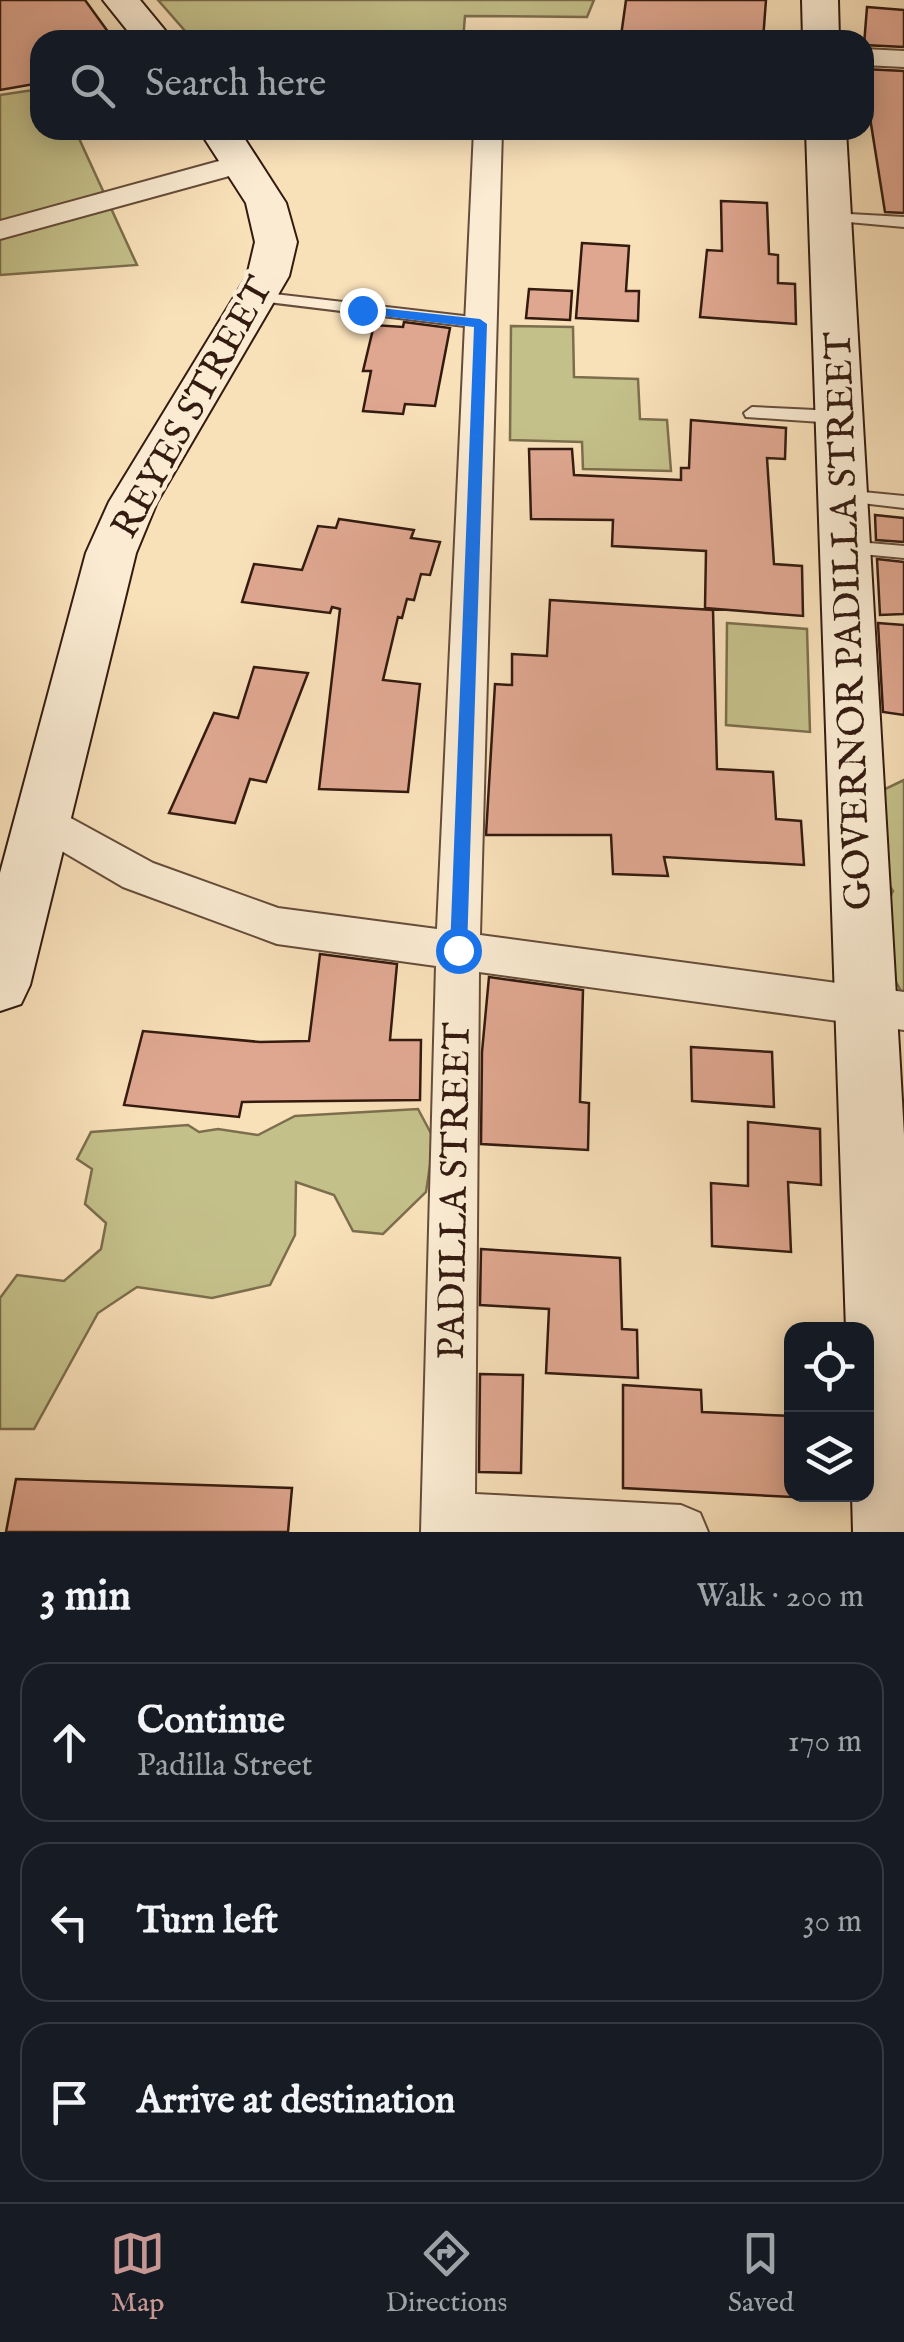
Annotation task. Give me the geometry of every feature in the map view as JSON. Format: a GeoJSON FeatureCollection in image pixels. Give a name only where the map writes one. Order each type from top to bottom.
{"type":"FeatureCollection","features":[{"type":"Feature","properties":{"kind":"main road"},"geometry":{"type":"LineString","coordinates":[[121,0],[146,30]]}},
{"type":"Feature","properties":{"kind":"main road"},"geometry":{"type":"LineString","coordinates":[[820,0],[822,30]]}},
{"type":"Feature","properties":{"kind":"main road","name":"GOVERNOR PADILLA STREET"},"geometry":{"type":"LineString","coordinates":[[827,140],[842,521],[884,1009],[893,1501]]}},
{"type":"Feature","properties":{"kind":"main road","name":"REYES STREET"},"geometry":{"type":"LineString","coordinates":[[0,986],[111,553],[132,502],[268,276],[276,242],[266,203],[230,147]]}},
{"type":"Feature","properties":{"kind":"street"},"geometry":{"type":"LineString","coordinates":[[874,58],[904,59]]}},
{"type":"Feature","properties":{"kind":"street","name":"PADILLA STREET"},"geometry":{"type":"LineString","coordinates":[[448,1526],[458,950],[488,140]]}},
{"type":"Feature","properties":{"kind":"street"},"geometry":{"type":"LineString","coordinates":[[0,230],[230,147]]}},
{"type":"Feature","properties":{"kind":"street"},"geometry":{"type":"LineString","coordinates":[[45,821],[138,874],[276,926],[884,1009]]}},
{"type":"Feature","properties":{"kind":"street"},"geometry":{"type":"LineString","coordinates":[[448,1526],[681,1532]]}},
{"type":"Feature","properties":{"kind":"lane"},"geometry":{"type":"LineString","coordinates":[[831,217],[904,222]]}},
{"type":"Feature","properties":{"kind":"lane"},"geometry":{"type":"LineString","coordinates":[[256,297],[480,324]]}},
{"type":"Feature","properties":{"kind":"lane"},"geometry":{"type":"LineString","coordinates":[[752,412],[836,418]]}},
{"type":"Feature","properties":{"kind":"lane"},"geometry":{"type":"LineString","coordinates":[[842,521],[904,502]]}},
{"type":"Feature","properties":{"kind":"lane"},"geometry":{"type":"LineString","coordinates":[[842,521],[904,552]]}},
{"type":"Feature","properties":{"kind":"shaded area"},"geometry":{"type":"Polygon","coordinates":[[[158,0],[594,0],[587,17],[465,16],[464,30],[184,30],[158,0]]]}},
{"type":"Feature","properties":{"kind":"shaded area"},"geometry":{"type":"Polygon","coordinates":[[[30,90],[30,140],[80,140],[137,265],[0,275],[0,95],[30,90]]]}},
{"type":"Feature","properties":{"kind":"shaded area"},"geometry":{"type":"Polygon","coordinates":[[[511,326],[573,327],[574,377],[638,379],[640,419],[667,420],[671,471],[583,469],[582,442],[510,440],[511,326]]]}},
{"type":"Feature","properties":{"kind":"shaded area"},"geometry":{"type":"Polygon","coordinates":[[[727,623],[807,629],[810,732],[726,725],[727,623]]]}},
{"type":"Feature","properties":{"kind":"shaded area"},"geometry":{"type":"Polygon","coordinates":[[[904,780],[904,996],[883,956],[880,934],[893,891],[881,872],[885,789],[904,780]]]}},
{"type":"Feature","properties":{"kind":"shaded area"},"geometry":{"type":"Polygon","coordinates":[[[418,1109],[434,1139],[426,1192],[383,1234],[353,1231],[334,1195],[296,1182],[295,1235],[270,1285],[212,1298],[137,1287],[98,1313],[34,1429],[0,1429],[0,1298],[17,1275],[64,1281],[101,1249],[106,1223],[85,1204],[92,1169],[77,1159],[91,1132],[188,1125],[199,1132],[218,1129],[258,1135],[295,1116],[418,1109]]]}},
{"type":"Feature","properties":{"kind":"building"},"geometry":{"type":"Polygon","coordinates":[[[0,0],[85,0],[107,30],[30,30],[30,85],[0,90],[0,0]]]}},
{"type":"Feature","properties":{"kind":"building"},"geometry":{"type":"Polygon","coordinates":[[[626,0],[766,0],[764,30],[622,30],[626,0]]]}},
{"type":"Feature","properties":{"kind":"building"},"geometry":{"type":"Polygon","coordinates":[[[867,7],[904,10],[904,47],[874,46],[874,30],[865,30],[867,7]]]}},
{"type":"Feature","properties":{"kind":"building"},"geometry":{"type":"Polygon","coordinates":[[[874,70],[904,71],[904,213],[885,212],[874,140],[874,70]]]}},
{"type":"Feature","properties":{"kind":"building"},"geometry":{"type":"Polygon","coordinates":[[[721,201],[767,203],[769,254],[778,255],[778,283],[795,284],[796,324],[700,317],[707,250],[722,251],[721,201]]]}},
{"type":"Feature","properties":{"kind":"building"},"geometry":{"type":"Polygon","coordinates":[[[582,243],[629,246],[626,291],[639,291],[638,321],[576,318],[582,243]]]}},
{"type":"Feature","properties":{"kind":"building"},"geometry":{"type":"Polygon","coordinates":[[[529,289],[572,291],[570,320],[526,318],[529,289]]]}},
{"type":"Feature","properties":{"kind":"building"},"geometry":{"type":"Polygon","coordinates":[[[404,322],[450,328],[435,406],[405,404],[403,414],[363,411],[371,371],[363,371],[374,325],[403,327],[404,322]]]}},
{"type":"Feature","properties":{"kind":"building"},"geometry":{"type":"Polygon","coordinates":[[[691,420],[786,428],[785,459],[767,458],[774,564],[802,566],[803,616],[705,608],[706,551],[612,546],[613,520],[531,519],[529,449],[572,449],[574,475],[681,480],[681,468],[689,468],[691,420]]]}},
{"type":"Feature","properties":{"kind":"building"},"geometry":{"type":"Polygon","coordinates":[[[875,515],[904,518],[904,542],[876,540],[875,515]]]}},
{"type":"Feature","properties":{"kind":"building"},"geometry":{"type":"Polygon","coordinates":[[[339,519],[414,530],[411,538],[440,542],[430,575],[421,574],[414,600],[407,599],[402,618],[398,617],[383,680],[420,684],[408,792],[319,789],[340,609],[332,607],[330,613],[242,602],[254,564],[302,570],[318,526],[336,528],[339,519]]]}},
{"type":"Feature","properties":{"kind":"building"},"geometry":{"type":"Polygon","coordinates":[[[877,559],[904,562],[904,614],[880,615],[877,559]]]}},
{"type":"Feature","properties":{"kind":"building"},"geometry":{"type":"Polygon","coordinates":[[[550,600],[713,610],[717,769],[773,772],[776,819],[801,821],[804,865],[664,857],[668,876],[613,874],[611,835],[486,835],[495,684],[512,685],[512,654],[547,656],[550,600]]]}},
{"type":"Feature","properties":{"kind":"building"},"geometry":{"type":"Polygon","coordinates":[[[878,623],[904,625],[904,715],[883,712],[878,623]]]}},
{"type":"Feature","properties":{"kind":"building"},"geometry":{"type":"Polygon","coordinates":[[[254,667],[308,673],[266,782],[250,779],[235,823],[169,813],[214,713],[238,718],[254,667]]]}},
{"type":"Feature","properties":{"kind":"building"},"geometry":{"type":"Polygon","coordinates":[[[320,954],[397,964],[390,1040],[421,1040],[420,1100],[242,1102],[239,1117],[124,1105],[143,1031],[260,1042],[309,1041],[320,954]]]}},
{"type":"Feature","properties":{"kind":"building"},"geometry":{"type":"Polygon","coordinates":[[[489,977],[583,990],[580,1102],[589,1103],[588,1150],[481,1144],[482,1052],[489,977]]]}},
{"type":"Feature","properties":{"kind":"building"},"geometry":{"type":"Polygon","coordinates":[[[691,1047],[772,1052],[774,1107],[692,1101],[691,1047]]]}},
{"type":"Feature","properties":{"kind":"building"},"geometry":{"type":"Polygon","coordinates":[[[748,1122],[820,1129],[821,1185],[788,1182],[791,1252],[712,1246],[711,1183],[748,1186],[748,1122]]]}},
{"type":"Feature","properties":{"kind":"building"},"geometry":{"type":"Polygon","coordinates":[[[481,1249],[620,1258],[622,1329],[637,1330],[638,1378],[546,1373],[549,1309],[480,1305],[481,1249]]]}},
{"type":"Feature","properties":{"kind":"building"},"geometry":{"type":"Polygon","coordinates":[[[480,1374],[523,1375],[521,1473],[479,1472],[480,1374]]]}},
{"type":"Feature","properties":{"kind":"building"},"geometry":{"type":"Polygon","coordinates":[[[623,1385],[701,1390],[702,1412],[784,1416],[784,1497],[623,1488],[623,1385]]]}},
{"type":"Feature","properties":{"kind":"building"},"geometry":{"type":"Polygon","coordinates":[[[16,1479],[292,1488],[288,1532],[6,1532],[16,1479]]]}},
{"type":"Feature","properties":{"kind":"route"},"geometry":{"type":"LineString","coordinates":[[362,310],[480,324],[458,950]]}}]}
